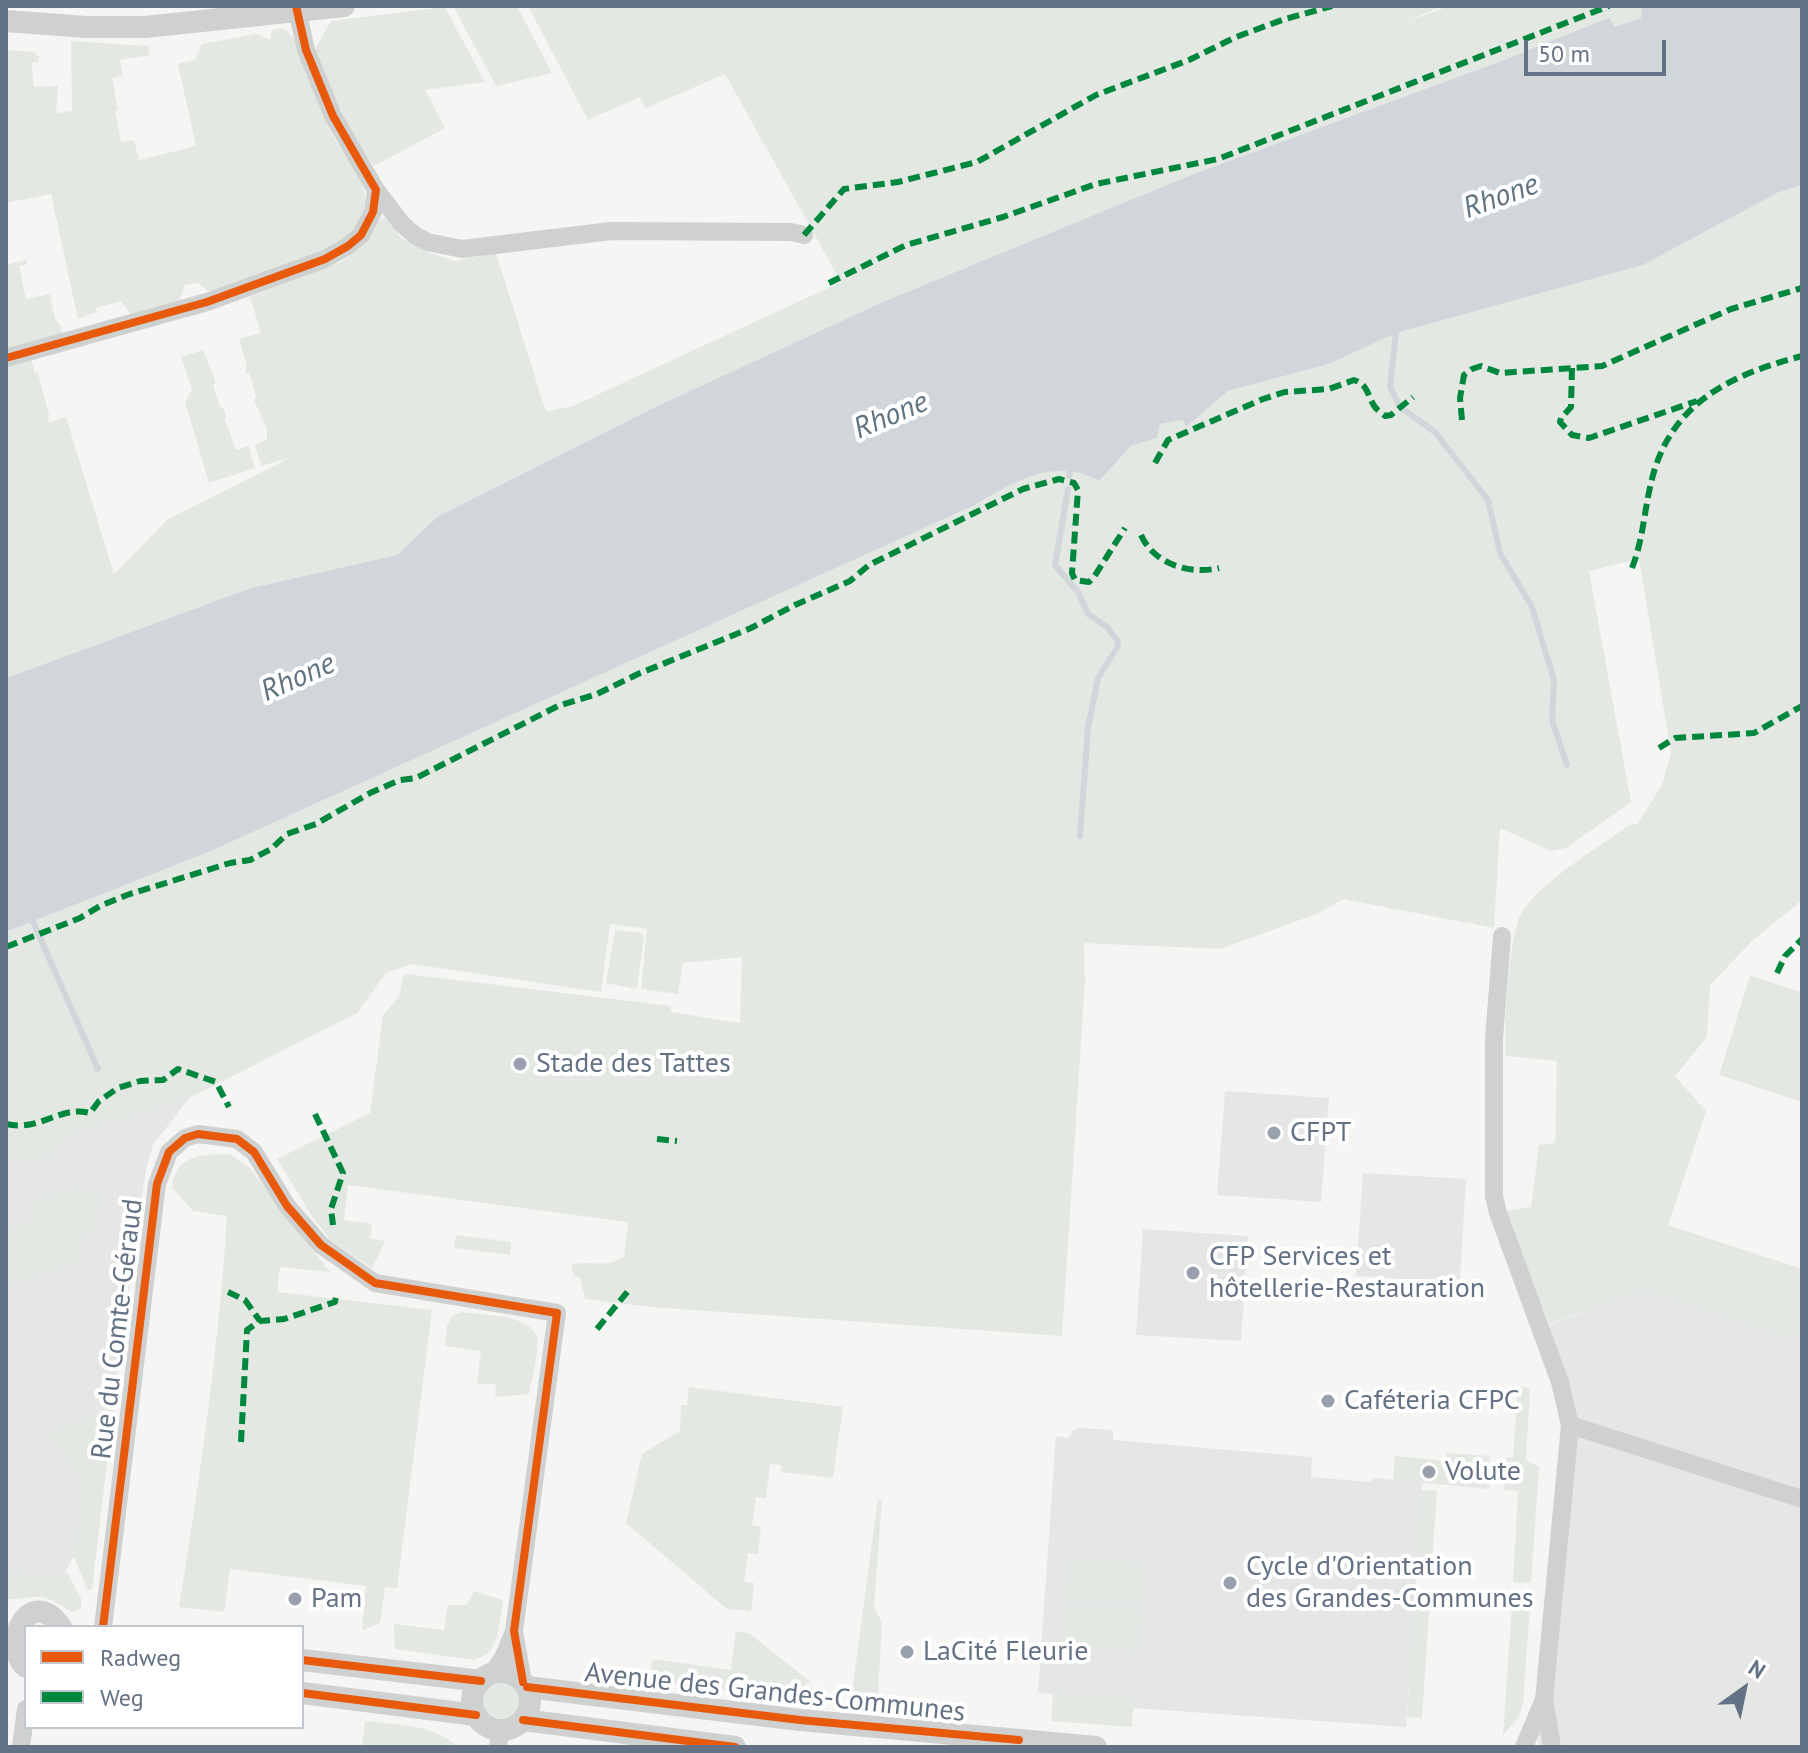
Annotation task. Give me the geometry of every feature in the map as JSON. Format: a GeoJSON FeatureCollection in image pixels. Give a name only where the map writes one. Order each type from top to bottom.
{"type":"FeatureCollection","features":[{"type":"Feature","properties":{"kind":"street"},"geometry":{"type":"LineString","coordinates":[[6,21],[86,27],[145,27],[297,8],[344,6]]}},
{"type":"Feature","properties":{"kind":"street"},"geometry":{"type":"LineString","coordinates":[[297,8],[306,50],[333,116],[376,190],[402,224],[428,242],[462,249],[611,231],[791,232],[804,235]]}},
{"type":"Feature","properties":{"kind":"street"},"geometry":{"type":"LineString","coordinates":[[6,358],[207,302],[325,259],[361,235],[373,212],[376,190]]}},
{"type":"Feature","properties":{"kind":"street"},"geometry":{"type":"LineString","coordinates":[[1502,936],[1494,1039],[1494,1196],[1560,1382],[1570,1425],[1544,1699],[1552,1747]]}},
{"type":"Feature","properties":{"kind":"street","name":"Rue du Comte-Géraud"},"geometry":{"type":"LineString","coordinates":[[103,1625],[157,1184],[163,1163],[176,1144],[198,1134],[237,1139],[246,1144],[264,1166],[287,1206],[321,1245],[375,1283],[557,1313],[514,1631],[504,1656],[486,1678]]}},
{"type":"Feature","properties":{"kind":"street"},"geometry":{"type":"LineString","coordinates":[[1570,1425],[1802,1499]]}},
{"type":"Feature","properties":{"kind":"street"},"geometry":{"type":"LineString","coordinates":[[14,1658],[7,1633],[10,1621],[25,1613],[39,1611],[52,1616],[59,1625]]}},
{"type":"Feature","properties":{"kind":"street","name":"Rue du Comte-Géraud"},"geometry":{"type":"LineString","coordinates":[[514,1631],[525,1685]]}},
{"type":"Feature","properties":{"kind":"street"},"geometry":{"type":"LineString","coordinates":[[304,1660],[486,1678],[512,1674],[525,1685],[530,1708],[523,1720],[499,1738],[476,1715],[473,1698],[486,1678]]}},
{"type":"Feature","properties":{"kind":"street","name":"Avenue des Grandes-Communes"},"geometry":{"type":"LineString","coordinates":[[525,1685],[1018,1744],[1096,1747]]}},
{"type":"Feature","properties":{"kind":"street"},"geometry":{"type":"LineString","coordinates":[[304,1693],[476,1715]]}},
{"type":"Feature","properties":{"kind":"street"},"geometry":{"type":"LineString","coordinates":[[1524,1747],[1544,1699]]}},
{"type":"Feature","properties":{"kind":"street","name":"Avenue des Grandes-Communes"},"geometry":{"type":"LineString","coordinates":[[523,1720],[735,1747]]}},
{"type":"Feature","properties":{"kind":"street"},"geometry":{"type":"LineString","coordinates":[[21,1747],[24,1724]]}},
{"type":"Feature","properties":{"kind":"shaded area"},"geometry":{"type":"Polygon","coordinates":[[[453,6],[517,6],[552,73],[496,86],[453,6]]]}},
{"type":"Feature","properties":{"kind":"shaded area"},"geometry":{"type":"Polygon","coordinates":[[[528,6],[1442,6],[1403,23],[1449,6],[1651,6],[1642,8],[1642,18],[1614,27],[1610,17],[1504,60],[1191,175],[885,301],[653,408],[437,517],[397,555],[251,588],[6,678],[6,367],[31,359],[35,373],[38,373],[49,415],[48,423],[66,417],[114,574],[168,519],[292,457],[261,466],[255,445],[267,440],[267,430],[254,400],[256,396],[249,373],[246,374],[239,339],[261,333],[250,297],[343,261],[366,243],[379,220],[387,217],[400,237],[428,252],[455,261],[496,253],[546,412],[573,406],[841,282],[725,74],[646,108],[640,97],[588,120],[528,6]]]}},
{"type":"Feature","properties":{"kind":"shaded area"},"geometry":{"type":"Polygon","coordinates":[[[445,7],[485,82],[425,90],[445,128],[374,166],[352,134],[314,51],[331,21],[445,7]]]}},
{"type":"Feature","properties":{"kind":"shaded area"},"geometry":{"type":"Polygon","coordinates":[[[282,28],[289,32],[300,49],[329,127],[361,181],[365,205],[358,226],[338,244],[322,253],[265,276],[211,293],[198,283],[185,285],[178,303],[132,316],[121,301],[95,308],[96,312],[78,319],[51,194],[6,203],[6,50],[35,52],[39,57],[38,62],[31,62],[34,87],[58,86],[56,113],[72,111],[71,41],[148,46],[150,55],[120,60],[123,75],[112,78],[121,142],[134,140],[139,160],[196,146],[178,64],[195,60],[202,44],[257,34],[270,40],[272,30],[282,28]]]}},
{"type":"Feature","properties":{"kind":"shaded area"},"geometry":{"type":"Polygon","coordinates":[[[1802,185],[1802,900],[1751,942],[1710,985],[1707,1037],[1675,1076],[1706,1111],[1668,1225],[1802,1269],[1802,1340],[1640,1289],[1549,1325],[1506,1211],[1531,1207],[1539,1145],[1555,1143],[1557,1061],[1506,1056],[1508,980],[1518,922],[1523,910],[1544,887],[1629,825],[1637,824],[1662,785],[1671,753],[1639,559],[1589,571],[1631,802],[1566,848],[1551,851],[1500,828],[1494,928],[1343,899],[1319,913],[1220,949],[1084,943],[1085,981],[1062,1336],[651,1307],[585,1299],[580,1277],[574,1276],[571,1265],[603,1264],[624,1257],[628,1222],[348,1185],[344,1220],[372,1224],[370,1238],[385,1241],[372,1268],[330,1240],[277,1159],[370,1113],[383,1015],[399,997],[406,974],[671,1006],[671,1012],[740,1023],[742,957],[683,963],[678,994],[641,989],[647,929],[610,924],[601,992],[412,964],[386,973],[357,1013],[189,1098],[68,1134],[53,1155],[6,1161],[6,932],[211,851],[975,505],[1020,481],[1035,475],[1067,471],[1099,481],[1131,446],[1156,438],[1160,424],[1184,420],[1187,426],[1228,391],[1329,364],[1396,333],[1643,265],[1777,193],[1802,185]]]}},
{"type":"Feature","properties":{"kind":"shaded area"},"geometry":{"type":"Polygon","coordinates":[[[27,260],[27,264],[19,266],[26,299],[50,294],[55,319],[63,336],[6,351],[6,265],[27,260]]]}},
{"type":"Feature","properties":{"kind":"shaded area"},"geometry":{"type":"Polygon","coordinates":[[[203,350],[236,450],[249,446],[255,468],[209,483],[185,402],[192,390],[181,357],[203,350]]]}},
{"type":"Feature","properties":{"kind":"shaded area"},"geometry":{"type":"Polygon","coordinates":[[[615,930],[642,933],[644,936],[635,989],[606,983],[615,930]]]}},
{"type":"Feature","properties":{"kind":"shaded area"},"geometry":{"type":"Polygon","coordinates":[[[1750,976],[1802,992],[1802,1102],[1719,1075],[1750,976]]]}},
{"type":"Feature","properties":{"kind":"shaded area","name":"CFPT"},"geometry":{"type":"Polygon","coordinates":[[[1225,1091],[1329,1098],[1321,1202],[1217,1195],[1225,1091]]]}},
{"type":"Feature","properties":{"kind":"shaded area"},"geometry":{"type":"Polygon","coordinates":[[[189,1098],[153,1145],[146,1169],[118,1370],[105,1369],[99,1416],[83,1478],[74,1556],[62,1578],[6,1571],[6,1161],[53,1155],[68,1134],[189,1098]]]}},
{"type":"Feature","properties":{"kind":"shaded area"},"geometry":{"type":"Polygon","coordinates":[[[230,1154],[249,1167],[330,1272],[280,1267],[277,1292],[432,1310],[397,1588],[385,1587],[380,1623],[362,1630],[366,1586],[230,1569],[224,1612],[179,1607],[208,1412],[227,1216],[193,1211],[172,1188],[174,1177],[185,1162],[200,1156],[230,1154]]]}},
{"type":"Feature","properties":{"kind":"shaded area"},"geometry":{"type":"Polygon","coordinates":[[[1363,1173],[1466,1179],[1460,1283],[1356,1276],[1363,1173]]]}},
{"type":"Feature","properties":{"kind":"shaded area"},"geometry":{"type":"Polygon","coordinates":[[[74,1189],[100,1192],[94,1234],[81,1234],[78,1255],[81,1261],[6,1286],[7,1230],[35,1220],[29,1202],[74,1189]]]}},
{"type":"Feature","properties":{"kind":"shaded area","name":"CFP Services et hôtellerie-Restauration"},"geometry":{"type":"Polygon","coordinates":[[[1143,1229],[1248,1236],[1241,1341],[1136,1335],[1143,1229]]]}},
{"type":"Feature","properties":{"kind":"shaded area"},"geometry":{"type":"Polygon","coordinates":[[[456,1235],[511,1242],[510,1255],[454,1248],[456,1235]]]}},
{"type":"Feature","properties":{"kind":"shaded area"},"geometry":{"type":"Polygon","coordinates":[[[1640,1289],[1802,1340],[1802,1747],[1550,1747],[1538,1744],[1570,1425],[1541,1329],[1640,1289]]]}},
{"type":"Feature","properties":{"kind":"shaded area"},"geometry":{"type":"Polygon","coordinates":[[[462,1312],[504,1317],[533,1329],[537,1349],[529,1394],[495,1397],[496,1384],[477,1384],[481,1351],[445,1346],[447,1326],[452,1316],[462,1312]]]}},
{"type":"Feature","properties":{"kind":"shaded area"},"geometry":{"type":"Polygon","coordinates":[[[105,1369],[118,1370],[92,1589],[87,1590],[74,1556],[83,1478],[45,1432],[99,1416],[105,1369]]]}},
{"type":"Feature","properties":{"kind":"shaded area"},"geometry":{"type":"Polygon","coordinates":[[[1518,1386],[1530,1388],[1526,1460],[1539,1467],[1531,1583],[1513,1582],[1518,1491],[1503,1490],[1506,1457],[1513,1458],[1518,1386]]]}},
{"type":"Feature","properties":{"kind":"shaded area"},"geometry":{"type":"Polygon","coordinates":[[[689,1387],[843,1407],[833,1478],[781,1472],[781,1465],[770,1464],[766,1498],[756,1497],[752,1525],[761,1527],[758,1554],[748,1553],[744,1582],[754,1583],[751,1611],[727,1609],[626,1523],[642,1454],[680,1431],[681,1405],[687,1405],[689,1387]]]}},
{"type":"Feature","properties":{"kind":"shaded area","name":"Cycle d'Orientation des Grandes-Communes"},"geometry":{"type":"Polygon","coordinates":[[[1078,1428],[1113,1430],[1113,1440],[1312,1457],[1311,1477],[1368,1482],[1376,1478],[1422,1483],[1406,1727],[1133,1708],[1133,1699],[1038,1693],[1056,1436],[1069,1438],[1072,1431],[1078,1428]]]}},
{"type":"Feature","properties":{"kind":"shaded area"},"geometry":{"type":"Polygon","coordinates":[[[1447,1453],[1490,1456],[1489,1489],[1393,1480],[1395,1456],[1446,1461],[1447,1453]]]}},
{"type":"Feature","properties":{"kind":"shaded area"},"geometry":{"type":"Polygon","coordinates":[[[1421,1490],[1437,1491],[1431,1576],[1416,1575],[1421,1490]]]}},
{"type":"Feature","properties":{"kind":"shaded area"},"geometry":{"type":"Polygon","coordinates":[[[878,1498],[882,1500],[874,1607],[882,1622],[878,1695],[852,1693],[878,1498]]]}},
{"type":"Feature","properties":{"kind":"shaded area"},"geometry":{"type":"Polygon","coordinates":[[[1069,1559],[1145,1564],[1142,1605],[1066,1599],[1069,1559]]]}},
{"type":"Feature","properties":{"kind":"shaded area"},"geometry":{"type":"Polygon","coordinates":[[[6,1571],[62,1578],[66,1571],[81,1598],[81,1609],[72,1612],[54,1601],[39,1597],[6,1599],[6,1571]]]}},
{"type":"Feature","properties":{"kind":"shaded area"},"geometry":{"type":"Polygon","coordinates":[[[474,1591],[503,1600],[497,1638],[490,1652],[475,1660],[395,1649],[394,1624],[444,1630],[448,1605],[467,1605],[474,1591]]]}},
{"type":"Feature","properties":{"kind":"shaded area"},"geometry":{"type":"Polygon","coordinates":[[[1414,1598],[1430,1599],[1422,1718],[1407,1717],[1414,1598]]]}},
{"type":"Feature","properties":{"kind":"shaded area"},"geometry":{"type":"Polygon","coordinates":[[[1065,1604],[1142,1610],[1139,1651],[1062,1645],[1065,1604]]]}},
{"type":"Feature","properties":{"kind":"shaded area"},"geometry":{"type":"Polygon","coordinates":[[[1512,1605],[1530,1606],[1523,1703],[1518,1718],[1503,1735],[1512,1605]]]}},
{"type":"Feature","properties":{"kind":"shaded area"},"geometry":{"type":"Polygon","coordinates":[[[736,1631],[750,1634],[812,1683],[805,1682],[806,1694],[790,1698],[661,1683],[651,1669],[653,1659],[731,1670],[736,1631]]]}},
{"type":"Feature","properties":{"kind":"shaded area"},"geometry":{"type":"Polygon","coordinates":[[[501,1683],[514,1688],[519,1701],[514,1714],[501,1719],[488,1714],[483,1701],[488,1688],[501,1683]]]}},
{"type":"Feature","properties":{"kind":"shaded area"},"geometry":{"type":"Polygon","coordinates":[[[1053,1693],[1134,1699],[1132,1727],[1051,1721],[1053,1693]]]}},
{"type":"Feature","properties":{"kind":"shaded area"},"geometry":{"type":"Polygon","coordinates":[[[365,1721],[426,1730],[458,1747],[362,1747],[365,1721]]]}},
{"type":"Feature","properties":{"kind":"water","name":"Rhone"},"geometry":{"type":"Polygon","coordinates":[[[1802,6],[1802,185],[1777,193],[1643,265],[1396,333],[1329,364],[1228,391],[1186,427],[1183,420],[1160,424],[1157,438],[1131,446],[1099,481],[1066,471],[1035,475],[1019,481],[975,505],[211,851],[6,932],[6,678],[251,588],[397,555],[437,517],[653,408],[885,301],[1191,175],[1504,60],[1610,17],[1614,27],[1641,18],[1642,8],[1802,6]]]}},
{"type":"Feature","properties":{"kind":"waterway"},"geometry":{"type":"LineString","coordinates":[[1396,333],[1390,387],[1400,407],[1435,432],[1488,500],[1500,553],[1532,607],[1554,680],[1552,720],[1567,765]]}},
{"type":"Feature","properties":{"kind":"waterway"},"geometry":{"type":"LineString","coordinates":[[1069,476],[1070,471]]}},
{"type":"Feature","properties":{"kind":"waterway"},"geometry":{"type":"LineString","coordinates":[[1068,489],[1055,565],[1078,592],[1088,614],[1107,627],[1118,646],[1098,678],[1088,728],[1080,836]]}},
{"type":"Feature","properties":{"kind":"waterway"},"geometry":{"type":"LineString","coordinates":[[30,915],[98,1069]]}},
{"type":"Feature","properties":{"kind":"marked path"},"geometry":{"type":"LineString","coordinates":[[804,235],[844,189],[898,182],[977,162],[1096,95],[1189,60],[1236,37],[1332,6]]}},
{"type":"Feature","properties":{"kind":"marked path"},"geometry":{"type":"LineString","coordinates":[[829,283],[906,245],[1003,217],[1096,184],[1218,159],[1609,6]]}},
{"type":"Feature","properties":{"kind":"marked path"},"geometry":{"type":"LineString","coordinates":[[1462,420],[1460,398],[1464,375],[1472,369],[1481,366],[1500,373],[1602,366],[1731,309],[1802,288]]}},
{"type":"Feature","properties":{"kind":"marked path"},"geometry":{"type":"LineString","coordinates":[[1632,568],[1660,456],[1672,432],[1687,413],[1727,384],[1802,356]]}},
{"type":"Feature","properties":{"kind":"marked path"},"geometry":{"type":"LineString","coordinates":[[1572,368],[1571,407],[1560,422],[1572,435],[1589,438],[1697,401]]}},
{"type":"Feature","properties":{"kind":"marked path"},"geometry":{"type":"LineString","coordinates":[[1155,463],[1168,440],[1285,392],[1329,389],[1354,380],[1365,388],[1375,407],[1385,416],[1391,415],[1413,397]]}},
{"type":"Feature","properties":{"kind":"marked path"},"geometry":{"type":"LineString","coordinates":[[6,947],[80,918],[127,895],[230,863],[250,860],[271,849],[287,834],[316,824],[370,793],[400,780],[416,778],[558,706],[597,694],[751,628],[850,581],[869,565],[1023,489],[1059,479],[1074,483],[1078,490],[1072,573],[1075,580],[1089,582],[1094,577],[1125,528]]}},
{"type":"Feature","properties":{"kind":"marked path"},"geometry":{"type":"LineString","coordinates":[[1141,535],[1154,553],[1174,565],[1196,570],[1219,568]]}},
{"type":"Feature","properties":{"kind":"marked path"},"geometry":{"type":"LineString","coordinates":[[1659,748],[1675,738],[1754,733],[1802,706]]}},
{"type":"Feature","properties":{"kind":"marked path"},"geometry":{"type":"LineString","coordinates":[[1777,973],[1785,956],[1802,939]]}},
{"type":"Feature","properties":{"kind":"marked path"},"geometry":{"type":"LineString","coordinates":[[6,1124],[30,1125],[69,1112],[90,1113],[99,1101],[118,1088],[140,1081],[163,1080],[178,1069],[216,1082],[229,1107]]}},
{"type":"Feature","properties":{"kind":"marked path"},"geometry":{"type":"LineString","coordinates":[[315,1114],[343,1173],[331,1209],[333,1225]]}},
{"type":"Feature","properties":{"kind":"marked path"},"geometry":{"type":"LineString","coordinates":[[657,1139],[677,1141]]}},
{"type":"Feature","properties":{"kind":"marked path"},"geometry":{"type":"LineString","coordinates":[[597,1329],[628,1291]]}},
{"type":"Feature","properties":{"kind":"marked path"},"geometry":{"type":"LineString","coordinates":[[228,1292],[245,1300],[260,1321]]}},
{"type":"Feature","properties":{"kind":"marked path"},"geometry":{"type":"LineString","coordinates":[[241,1442],[247,1330],[260,1321],[284,1319],[335,1302],[337,1292]]}},
{"type":"Feature","properties":{"kind":"cycle path"},"geometry":{"type":"LineString","coordinates":[[6,358],[207,302],[325,259],[361,235],[373,212],[376,190],[333,116],[306,50],[296,6]]}},
{"type":"Feature","properties":{"kind":"cycle path"},"geometry":{"type":"LineString","coordinates":[[103,1625],[157,1184],[169,1152],[185,1138],[198,1134],[237,1139],[254,1152],[287,1206],[321,1245],[375,1283],[557,1313],[514,1631],[523,1682]]}},
{"type":"Feature","properties":{"kind":"cycle path"},"geometry":{"type":"LineString","coordinates":[[304,1660],[481,1681]]}},
{"type":"Feature","properties":{"kind":"cycle path"},"geometry":{"type":"LineString","coordinates":[[527,1687],[800,1720],[1019,1740]]}},
{"type":"Feature","properties":{"kind":"cycle path"},"geometry":{"type":"LineString","coordinates":[[304,1693],[476,1715]]}},
{"type":"Feature","properties":{"kind":"cycle path"},"geometry":{"type":"LineString","coordinates":[[523,1720],[735,1747]]}},
{"type":"Feature","properties":{"kind":"place","name":"Stade des Tattes"},"geometry":{"type":"Point","coordinates":[520,1064]}},
{"type":"Feature","properties":{"kind":"place","name":"CFPT"},"geometry":{"type":"Point","coordinates":[1274,1133]}},
{"type":"Feature","properties":{"kind":"place","name":"CFP Services et hôtellerie-Restauration"},"geometry":{"type":"Point","coordinates":[1193,1273]}},
{"type":"Feature","properties":{"kind":"place","name":"Caféteria CFPC"},"geometry":{"type":"Point","coordinates":[1328,1401]}},
{"type":"Feature","properties":{"kind":"place","name":"Volute"},"geometry":{"type":"Point","coordinates":[1429,1472]}},
{"type":"Feature","properties":{"kind":"place","name":"Cycle d'Orientation des Grandes-Communes"},"geometry":{"type":"Point","coordinates":[1230,1583]}},
{"type":"Feature","properties":{"kind":"place","name":"Pam"},"geometry":{"type":"Point","coordinates":[295,1599]}},
{"type":"Feature","properties":{"kind":"place","name":"LaCité Fleurie"},"geometry":{"type":"Point","coordinates":[907,1652]}}]}
